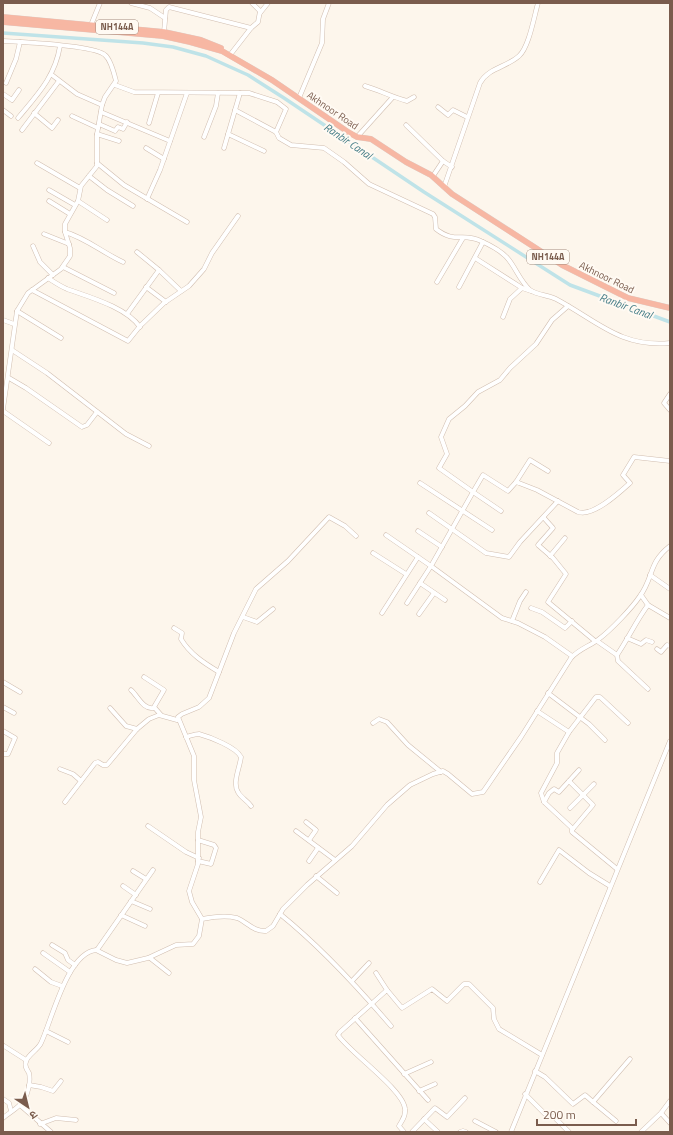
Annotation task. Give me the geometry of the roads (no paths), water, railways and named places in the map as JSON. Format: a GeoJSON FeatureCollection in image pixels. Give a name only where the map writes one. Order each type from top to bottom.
{"type":"FeatureCollection","features":[{"type":"Feature","properties":{"kind":"highway","name":"NH144A"},"geometry":{"type":"LineString","coordinates":[[3,17],[164,32],[210,43],[222,48],[229,54]]}},
{"type":"Feature","properties":{"kind":"highway","name":"Akhnoor Road"},"geometry":{"type":"LineString","coordinates":[[3,22],[163,36],[190,42],[229,54],[272,80],[357,137],[371,139],[406,162],[437,179],[444,187],[460,199],[567,268],[628,298],[670,308]]}},
{"type":"Feature","properties":{"kind":"street"},"geometry":{"type":"LineString","coordinates":[[91,25],[100,3]]}},
{"type":"Feature","properties":{"kind":"street"},"geometry":{"type":"LineString","coordinates":[[131,3],[150,8],[165,18]]}},
{"type":"Feature","properties":{"kind":"street"},"geometry":{"type":"LineString","coordinates":[[252,3],[260,13]]}},
{"type":"Feature","properties":{"kind":"street"},"geometry":{"type":"LineString","coordinates":[[229,54],[258,22],[260,13],[268,3]]}},
{"type":"Feature","properties":{"kind":"street"},"geometry":{"type":"LineString","coordinates":[[299,98],[323,39],[323,19],[329,3]]}},
{"type":"Feature","properties":{"kind":"street"},"geometry":{"type":"LineString","coordinates":[[444,187],[448,164],[480,82],[484,77],[515,59],[523,52],[538,3]]}},
{"type":"Feature","properties":{"kind":"street"},"geometry":{"type":"LineString","coordinates":[[164,32],[166,10],[169,7],[251,28]]}},
{"type":"Feature","properties":{"kind":"street"},"geometry":{"type":"LineString","coordinates":[[3,41],[88,49],[105,55],[116,79],[115,85],[105,97],[102,106],[97,134],[97,163],[80,188],[76,203],[65,224],[65,232],[69,244],[70,256],[63,266],[32,290],[20,304],[14,324],[12,350],[3,410],[49,443]]}},
{"type":"Feature","properties":{"kind":"street"},"geometry":{"type":"LineString","coordinates":[[6,83],[16,59],[20,42]]}},
{"type":"Feature","properties":{"kind":"street"},"geometry":{"type":"LineString","coordinates":[[18,118],[52,75],[57,65],[60,46]]}},
{"type":"Feature","properties":{"kind":"street"},"geometry":{"type":"LineString","coordinates":[[52,75],[77,94],[102,106]]}},
{"type":"Feature","properties":{"kind":"street"},"geometry":{"type":"LineString","coordinates":[[22,130],[59,81]]}},
{"type":"Feature","properties":{"kind":"street"},"geometry":{"type":"LineString","coordinates":[[115,85],[130,92],[240,93],[261,96],[283,106],[286,111],[276,132]]}},
{"type":"Feature","properties":{"kind":"street"},"geometry":{"type":"LineString","coordinates":[[365,86],[384,91],[393,97],[407,101],[414,97]]}},
{"type":"Feature","properties":{"kind":"street"},"geometry":{"type":"LineString","coordinates":[[4,97],[12,100],[19,90]]}},
{"type":"Feature","properties":{"kind":"street"},"geometry":{"type":"LineString","coordinates":[[149,123],[158,93]]}},
{"type":"Feature","properties":{"kind":"street"},"geometry":{"type":"LineString","coordinates":[[147,199],[164,159],[187,93]]}},
{"type":"Feature","properties":{"kind":"street"},"geometry":{"type":"LineString","coordinates":[[204,137],[216,106],[218,93]]}},
{"type":"Feature","properties":{"kind":"street"},"geometry":{"type":"LineString","coordinates":[[224,148],[240,93]]}},
{"type":"Feature","properties":{"kind":"street"},"geometry":{"type":"LineString","coordinates":[[357,137],[393,97]]}},
{"type":"Feature","properties":{"kind":"street"},"geometry":{"type":"LineString","coordinates":[[438,107],[448,115],[453,110],[466,116]]}},
{"type":"Feature","properties":{"kind":"street"},"geometry":{"type":"LineString","coordinates":[[3,110],[11,116]]}},
{"type":"Feature","properties":{"kind":"street"},"geometry":{"type":"LineString","coordinates":[[235,110],[276,132],[280,138],[291,145],[324,148],[344,162],[368,184],[433,214],[435,217],[434,227],[440,233],[452,238],[463,238],[468,236],[483,242],[508,258],[532,291]]}},
{"type":"Feature","properties":{"kind":"street"},"geometry":{"type":"LineString","coordinates":[[101,112],[170,141]]}},
{"type":"Feature","properties":{"kind":"street"},"geometry":{"type":"LineString","coordinates":[[34,113],[52,128],[58,120]]}},
{"type":"Feature","properties":{"kind":"street"},"geometry":{"type":"LineString","coordinates":[[72,116],[115,131],[118,127],[124,129],[127,122]]}},
{"type":"Feature","properties":{"kind":"street"},"geometry":{"type":"LineString","coordinates":[[406,125],[448,164]]}},
{"type":"Feature","properties":{"kind":"street"},"geometry":{"type":"LineString","coordinates":[[97,134],[119,141]]}},
{"type":"Feature","properties":{"kind":"street"},"geometry":{"type":"LineString","coordinates":[[228,134],[264,151]]}},
{"type":"Feature","properties":{"kind":"street"},"geometry":{"type":"LineString","coordinates":[[146,148],[164,159]]}},
{"type":"Feature","properties":{"kind":"street"},"geometry":{"type":"LineString","coordinates":[[37,163],[80,188]]}},
{"type":"Feature","properties":{"kind":"street"},"geometry":{"type":"LineString","coordinates":[[97,163],[124,185],[187,222]]}},
{"type":"Feature","properties":{"kind":"street"},"geometry":{"type":"LineString","coordinates":[[437,179],[448,164]]}},
{"type":"Feature","properties":{"kind":"street"},"geometry":{"type":"LineString","coordinates":[[89,176],[107,190],[133,206]]}},
{"type":"Feature","properties":{"kind":"street"},"geometry":{"type":"LineString","coordinates":[[50,190],[107,220]]}},
{"type":"Feature","properties":{"kind":"street"},"geometry":{"type":"LineString","coordinates":[[49,201],[70,214]]}},
{"type":"Feature","properties":{"kind":"street"},"geometry":{"type":"LineString","coordinates":[[32,290],[126,341],[129,340],[140,326],[166,302],[189,286],[204,269],[212,253],[238,216]]}},
{"type":"Feature","properties":{"kind":"street"},"geometry":{"type":"LineString","coordinates":[[65,232],[76,235],[110,256],[123,262]]}},
{"type":"Feature","properties":{"kind":"street"},"geometry":{"type":"LineString","coordinates":[[44,234],[69,244]]}},
{"type":"Feature","properties":{"kind":"street"},"geometry":{"type":"LineString","coordinates":[[437,282],[463,238]]}},
{"type":"Feature","properties":{"kind":"street"},"geometry":{"type":"LineString","coordinates":[[459,287],[483,242]]}},
{"type":"Feature","properties":{"kind":"street"},"geometry":{"type":"LineString","coordinates":[[33,246],[40,262],[53,275]]}},
{"type":"Feature","properties":{"kind":"street"},"geometry":{"type":"LineString","coordinates":[[137,252],[159,270],[181,292]]}},
{"type":"Feature","properties":{"kind":"street"},"geometry":{"type":"LineString","coordinates":[[475,258],[522,288],[554,298],[602,328],[615,334],[649,344],[670,343]]}},
{"type":"Feature","properties":{"kind":"street"},"geometry":{"type":"LineString","coordinates":[[63,266],[114,293]]}},
{"type":"Feature","properties":{"kind":"street"},"geometry":{"type":"LineString","coordinates":[[127,314],[159,270]]}},
{"type":"Feature","properties":{"kind":"street"},"geometry":{"type":"LineString","coordinates":[[48,278],[67,289],[81,293],[127,314],[140,326]]}},
{"type":"Feature","properties":{"kind":"street"},"geometry":{"type":"LineString","coordinates":[[146,287],[166,302]]}},
{"type":"Feature","properties":{"kind":"street"},"geometry":{"type":"LineString","coordinates":[[503,317],[510,299],[522,288]]}},
{"type":"Feature","properties":{"kind":"street"},"geometry":{"type":"LineString","coordinates":[[501,511],[439,468],[447,454],[440,437],[446,424],[478,392],[500,380],[510,368],[536,344],[552,320],[568,306]]}},
{"type":"Feature","properties":{"kind":"street"},"geometry":{"type":"LineString","coordinates":[[17,311],[61,338]]}},
{"type":"Feature","properties":{"kind":"street"},"geometry":{"type":"LineString","coordinates":[[3,320],[14,324]]}},
{"type":"Feature","properties":{"kind":"street"},"geometry":{"type":"LineString","coordinates":[[12,350],[47,373],[126,434],[149,446]]}},
{"type":"Feature","properties":{"kind":"street"},"geometry":{"type":"LineString","coordinates":[[3,377],[26,388],[82,427],[87,426],[97,412]]}},
{"type":"Feature","properties":{"kind":"street"},"geometry":{"type":"LineString","coordinates":[[670,394],[664,404],[670,410]]}},
{"type":"Feature","properties":{"kind":"street"},"geometry":{"type":"LineString","coordinates":[[516,482],[537,490],[578,512],[588,512],[610,500],[630,483],[623,475],[634,457],[670,461]]}},
{"type":"Feature","properties":{"kind":"street"},"geometry":{"type":"LineString","coordinates":[[407,603],[431,566],[483,475],[508,491],[516,482],[530,460],[548,472]]}},
{"type":"Feature","properties":{"kind":"street"},"geometry":{"type":"LineString","coordinates":[[420,483],[492,530]]}},
{"type":"Feature","properties":{"kind":"street"},"geometry":{"type":"LineString","coordinates":[[429,513],[486,553],[509,557],[520,542],[544,518],[558,501]]}},
{"type":"Feature","properties":{"kind":"street"},"geometry":{"type":"LineString","coordinates":[[177,720],[179,715],[199,707],[209,698],[234,633],[256,589],[288,561],[328,518],[331,517],[356,536]]}},
{"type":"Feature","properties":{"kind":"street"},"geometry":{"type":"LineString","coordinates":[[544,518],[553,528],[538,545],[566,574],[548,602],[596,641],[617,655]]}},
{"type":"Feature","properties":{"kind":"street"},"geometry":{"type":"LineString","coordinates":[[418,531],[442,547]]}},
{"type":"Feature","properties":{"kind":"street"},"geometry":{"type":"LineString","coordinates":[[386,535],[418,556],[502,618],[512,621],[551,641],[572,656]]}},
{"type":"Feature","properties":{"kind":"street"},"geometry":{"type":"LineString","coordinates":[[550,556],[565,538]]}},
{"type":"Feature","properties":{"kind":"street"},"geometry":{"type":"LineString","coordinates":[[373,723],[379,719],[388,722],[408,745],[441,772],[448,774],[472,794],[483,792],[501,767],[572,656],[582,648],[596,641],[641,596],[657,558],[670,546]]}},
{"type":"Feature","properties":{"kind":"street"},"geometry":{"type":"LineString","coordinates":[[373,553],[406,574]]}},
{"type":"Feature","properties":{"kind":"street"},"geometry":{"type":"LineString","coordinates":[[382,613],[418,556]]}},
{"type":"Feature","properties":{"kind":"street"},"geometry":{"type":"LineString","coordinates":[[650,575],[670,589]]}},
{"type":"Feature","properties":{"kind":"street"},"geometry":{"type":"LineString","coordinates":[[420,583],[445,600]]}},
{"type":"Feature","properties":{"kind":"street"},"geometry":{"type":"LineString","coordinates":[[512,621],[520,601],[526,592]]}},
{"type":"Feature","properties":{"kind":"street"},"geometry":{"type":"LineString","coordinates":[[419,614],[434,593]]}},
{"type":"Feature","properties":{"kind":"street"},"geometry":{"type":"LineString","coordinates":[[641,596],[648,605],[670,618]]}},
{"type":"Feature","properties":{"kind":"street"},"geometry":{"type":"LineString","coordinates":[[648,605],[633,625],[617,655],[618,661],[648,689]]}},
{"type":"Feature","properties":{"kind":"street"},"geometry":{"type":"LineString","coordinates":[[531,608],[542,612],[565,628],[572,621]]}},
{"type":"Feature","properties":{"kind":"street"},"geometry":{"type":"LineString","coordinates":[[243,616],[257,622],[273,609]]}},
{"type":"Feature","properties":{"kind":"street"},"geometry":{"type":"LineString","coordinates":[[174,628],[182,633],[181,639],[186,648],[200,660],[219,672]]}},
{"type":"Feature","properties":{"kind":"street"},"geometry":{"type":"LineString","coordinates":[[627,638],[642,644],[646,640],[652,642]]}},
{"type":"Feature","properties":{"kind":"street"},"geometry":{"type":"LineString","coordinates":[[657,649],[661,652],[667,645],[670,646]]}},
{"type":"Feature","properties":{"kind":"street"},"geometry":{"type":"LineString","coordinates":[[144,678],[164,690],[156,701],[154,708]]}},
{"type":"Feature","properties":{"kind":"street"},"geometry":{"type":"LineString","coordinates":[[3,682],[20,692]]}},
{"type":"Feature","properties":{"kind":"street"},"geometry":{"type":"LineString","coordinates":[[130,690],[145,706],[154,708],[161,716]]}},
{"type":"Feature","properties":{"kind":"street"},"geometry":{"type":"LineString","coordinates":[[548,693],[590,724],[605,740]]}},
{"type":"Feature","properties":{"kind":"street"},"geometry":{"type":"LineString","coordinates":[[617,869],[573,833],[573,829],[544,802],[541,794],[557,762],[557,753],[569,732],[598,696],[628,723]]}},
{"type":"Feature","properties":{"kind":"street"},"geometry":{"type":"LineString","coordinates":[[3,707],[14,713]]}},
{"type":"Feature","properties":{"kind":"street"},"geometry":{"type":"LineString","coordinates":[[110,708],[126,726],[137,729]]}},
{"type":"Feature","properties":{"kind":"street"},"geometry":{"type":"LineString","coordinates":[[537,711],[569,732]]}},
{"type":"Feature","properties":{"kind":"street"},"geometry":{"type":"LineString","coordinates":[[3,1118],[20,1105],[25,1098],[29,1085],[29,1076],[25,1064],[26,1060],[38,1048],[46,1031],[62,986],[75,965],[86,953],[97,950],[123,962],[150,958],[176,945],[193,944],[198,936],[202,919],[192,902],[189,891],[198,859],[198,840],[201,813],[194,780],[194,756],[177,720],[161,716],[154,717],[137,729],[107,765],[96,762],[65,802]]}},
{"type":"Feature","properties":{"kind":"street"},"geometry":{"type":"LineString","coordinates":[[3,731],[14,737],[8,754],[3,754]]}},
{"type":"Feature","properties":{"kind":"street"},"geometry":{"type":"LineString","coordinates":[[186,737],[199,734],[238,752],[241,757],[236,787],[239,794],[248,801],[251,806]]}},
{"type":"Feature","properties":{"kind":"street"},"geometry":{"type":"LineString","coordinates":[[511,1132],[525,1094],[670,742]]}},
{"type":"Feature","properties":{"kind":"street"},"geometry":{"type":"LineString","coordinates":[[60,769],[73,774],[81,781]]}},
{"type":"Feature","properties":{"kind":"street"},"geometry":{"type":"LineString","coordinates":[[544,802],[549,792],[554,789],[559,792],[579,770]]}},
{"type":"Feature","properties":{"kind":"street"},"geometry":{"type":"LineString","coordinates":[[202,919],[211,917],[236,918],[254,929],[262,931],[273,926],[280,914],[316,876],[352,846],[387,805],[403,790],[418,781],[441,772]]}},
{"type":"Feature","properties":{"kind":"street"},"geometry":{"type":"LineString","coordinates":[[569,781],[594,805],[573,829]]}},
{"type":"Feature","properties":{"kind":"street"},"geometry":{"type":"LineString","coordinates":[[570,808],[594,784]]}},
{"type":"Feature","properties":{"kind":"street"},"geometry":{"type":"LineString","coordinates":[[306,822],[316,830],[309,840]]}},
{"type":"Feature","properties":{"kind":"street"},"geometry":{"type":"LineString","coordinates":[[148,826],[186,852],[211,864],[216,848],[214,845],[198,840]]}},
{"type":"Feature","properties":{"kind":"street"},"geometry":{"type":"LineString","coordinates":[[296,831],[335,860]]}},
{"type":"Feature","properties":{"kind":"street"},"geometry":{"type":"LineString","coordinates":[[308,861],[318,848]]}},
{"type":"Feature","properties":{"kind":"street"},"geometry":{"type":"LineString","coordinates":[[540,882],[559,850],[589,873],[610,886]]}},
{"type":"Feature","properties":{"kind":"street"},"geometry":{"type":"LineString","coordinates":[[97,950],[152,870]]}},
{"type":"Feature","properties":{"kind":"street"},"geometry":{"type":"LineString","coordinates":[[133,871],[146,879]]}},
{"type":"Feature","properties":{"kind":"street"},"geometry":{"type":"LineString","coordinates":[[316,876],[337,893]]}},
{"type":"Feature","properties":{"kind":"street"},"geometry":{"type":"LineString","coordinates":[[123,886],[136,895]]}},
{"type":"Feature","properties":{"kind":"street"},"geometry":{"type":"LineString","coordinates":[[131,901],[150,909]]}},
{"type":"Feature","properties":{"kind":"street"},"geometry":{"type":"LineString","coordinates":[[280,914],[312,940],[352,981],[391,1026]]}},
{"type":"Feature","properties":{"kind":"street"},"geometry":{"type":"LineString","coordinates":[[121,915],[145,926]]}},
{"type":"Feature","properties":{"kind":"street"},"geometry":{"type":"LineString","coordinates":[[52,945],[65,953],[68,960],[75,965]]}},
{"type":"Feature","properties":{"kind":"street"},"geometry":{"type":"LineString","coordinates":[[43,953],[70,972]]}},
{"type":"Feature","properties":{"kind":"street"},"geometry":{"type":"LineString","coordinates":[[150,958],[169,973]]}},
{"type":"Feature","properties":{"kind":"street"},"geometry":{"type":"LineString","coordinates":[[352,981],[369,962]]}},
{"type":"Feature","properties":{"kind":"street"},"geometry":{"type":"LineString","coordinates":[[35,968],[51,982],[62,986]]}},
{"type":"Feature","properties":{"kind":"street"},"geometry":{"type":"LineString","coordinates":[[376,973],[402,1008],[432,989],[447,1001],[464,984],[469,984],[493,1008],[494,1019],[499,1029],[542,1055]]}},
{"type":"Feature","properties":{"kind":"street"},"geometry":{"type":"LineString","coordinates":[[388,990],[355,1018],[338,1035],[378,1073],[404,1103],[405,1116],[399,1126],[404,1132]]}},
{"type":"Feature","properties":{"kind":"street"},"geometry":{"type":"LineString","coordinates":[[355,1018],[428,1100]]}},
{"type":"Feature","properties":{"kind":"street"},"geometry":{"type":"LineString","coordinates":[[46,1031],[68,1042]]}},
{"type":"Feature","properties":{"kind":"street"},"geometry":{"type":"LineString","coordinates":[[4,1046],[26,1060]]}},
{"type":"Feature","properties":{"kind":"street"},"geometry":{"type":"LineString","coordinates":[[593,1102],[630,1059]]}},
{"type":"Feature","properties":{"kind":"street"},"geometry":{"type":"LineString","coordinates":[[404,1074],[431,1062]]}},
{"type":"Feature","properties":{"kind":"street"},"geometry":{"type":"LineString","coordinates":[[535,1071],[544,1077],[573,1104],[585,1095],[616,1121]]}},
{"type":"Feature","properties":{"kind":"street"},"geometry":{"type":"LineString","coordinates":[[29,1085],[53,1091],[61,1081]]}},
{"type":"Feature","properties":{"kind":"street"},"geometry":{"type":"LineString","coordinates":[[419,1091],[435,1084]]}},
{"type":"Feature","properties":{"kind":"street"},"geometry":{"type":"LineString","coordinates":[[525,1094],[545,1114],[554,1117],[569,1132]]}},
{"type":"Feature","properties":{"kind":"street"},"geometry":{"type":"LineString","coordinates":[[412,1132],[436,1108],[447,1117],[465,1098]]}},
{"type":"Feature","properties":{"kind":"street"},"geometry":{"type":"LineString","coordinates":[[3,1099],[9,1103],[11,1111]]}},
{"type":"Feature","properties":{"kind":"street"},"geometry":{"type":"LineString","coordinates":[[642,1132],[661,1113],[670,1101]]}},
{"type":"Feature","properties":{"kind":"street"},"geometry":{"type":"LineString","coordinates":[[20,1105],[51,1132]]}},
{"type":"Feature","properties":{"kind":"street"},"geometry":{"type":"LineString","coordinates":[[661,1113],[670,1123]]}},
{"type":"Feature","properties":{"kind":"street"},"geometry":{"type":"LineString","coordinates":[[40,1124],[56,1118],[76,1120]]}},
{"type":"Feature","properties":{"kind":"street"},"geometry":{"type":"LineString","coordinates":[[424,1119],[438,1132]]}},
{"type":"Feature","properties":{"kind":"street"},"geometry":{"type":"LineString","coordinates":[[475,1121],[496,1132]]}},
{"type":"Feature","properties":{"kind":"street"},"geometry":{"type":"LineString","coordinates":[[460,1132],[463,1130],[466,1132]]}},
{"type":"Feature","properties":{"kind":"waterway","name":"Ranbir Canal"},"geometry":{"type":"LineString","coordinates":[[3,33],[143,43],[173,47],[206,56],[248,75],[424,192],[570,285],[670,322]]}}]}
